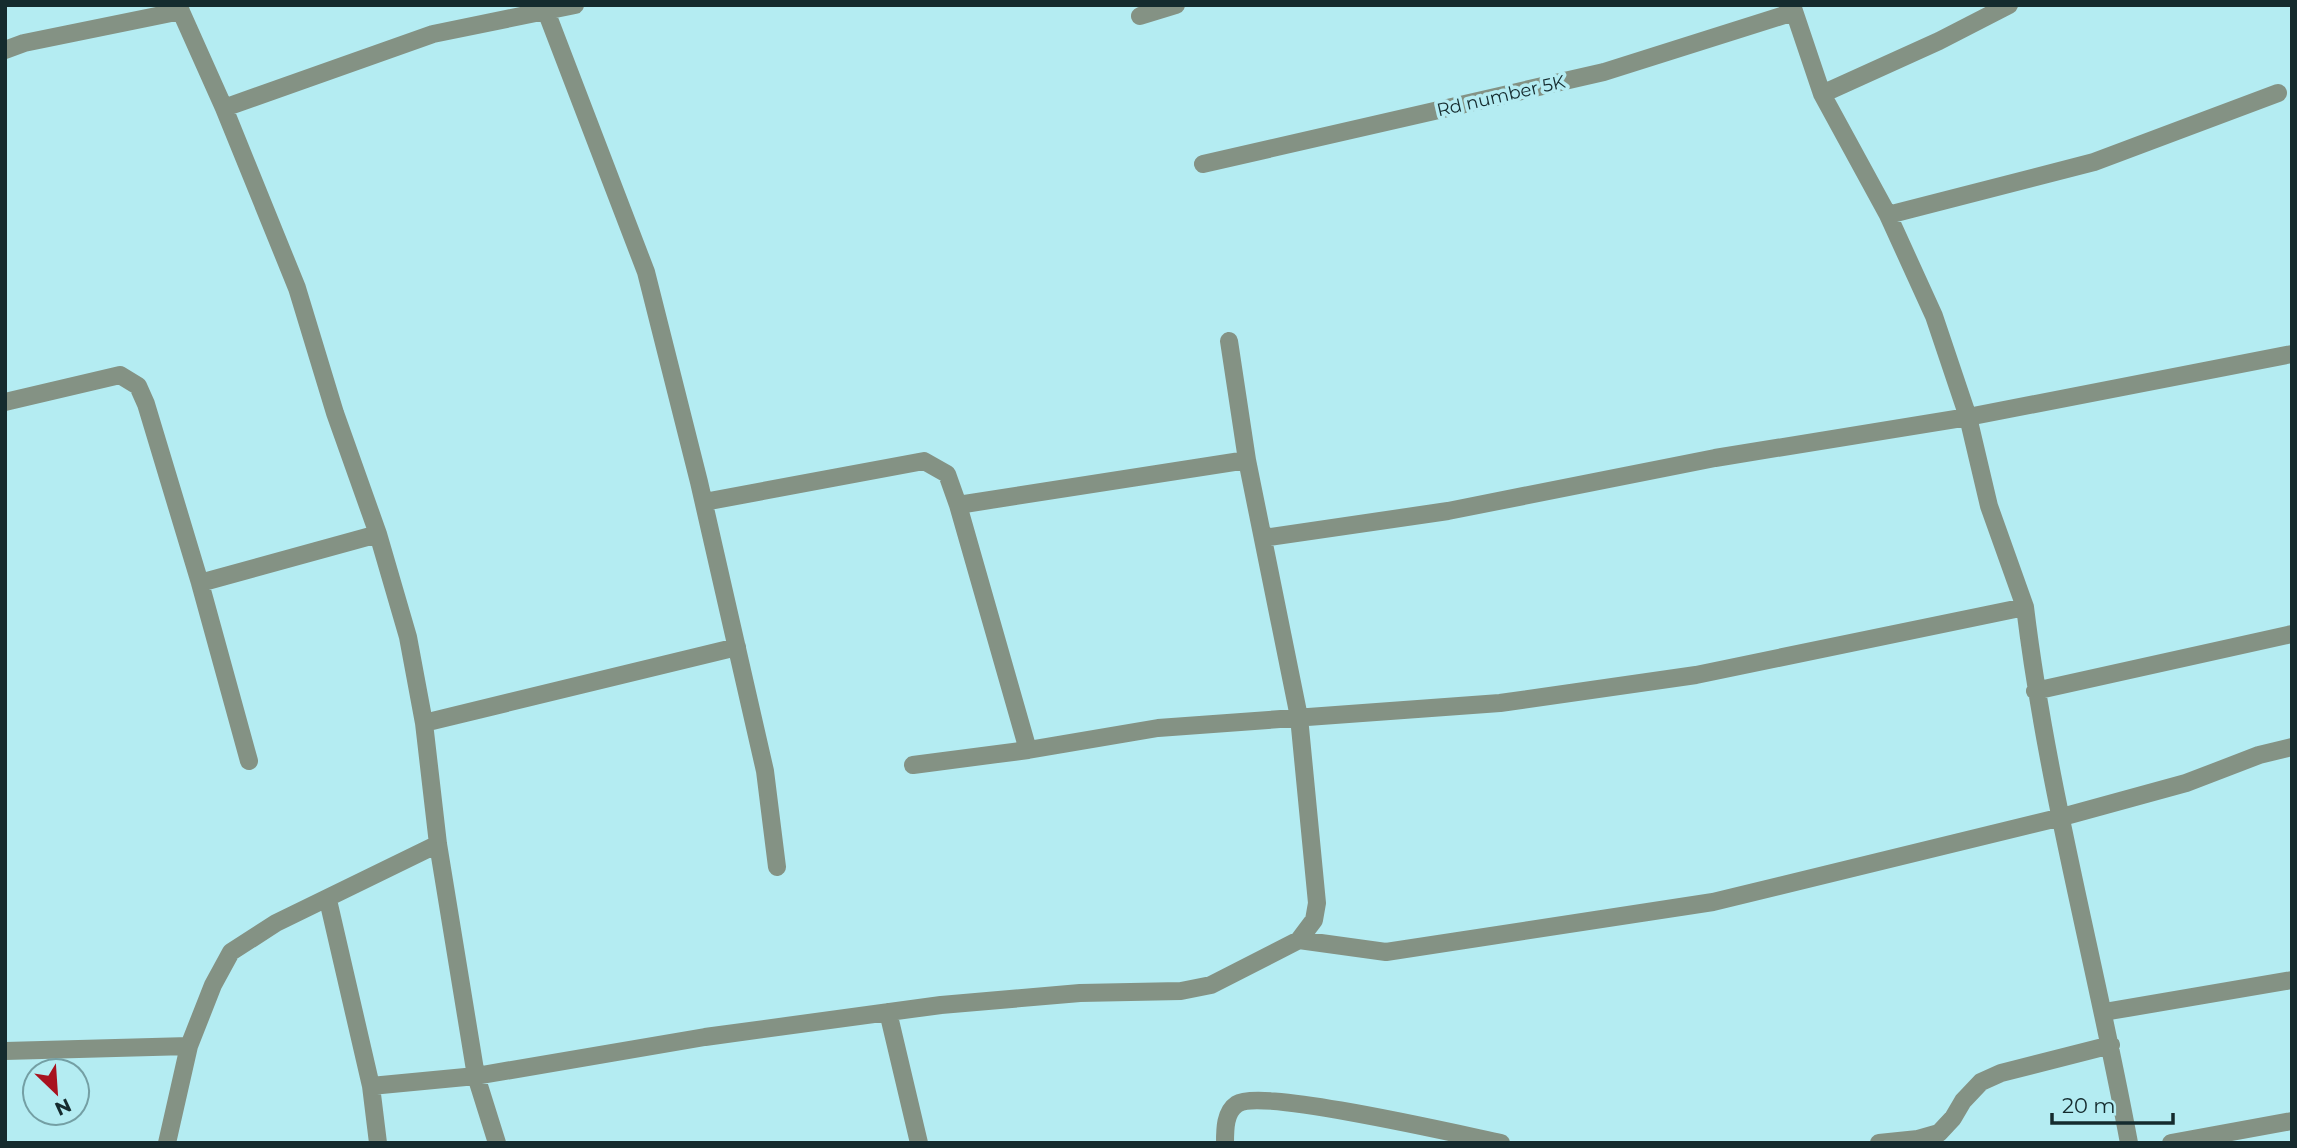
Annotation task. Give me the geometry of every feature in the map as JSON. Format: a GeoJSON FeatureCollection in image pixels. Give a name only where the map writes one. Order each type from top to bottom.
{"type":"FeatureCollection","features":[{"type":"Feature","properties":{"kind":"street"},"geometry":{"type":"LineString","coordinates":[[224,108],[433,34],[575,5]]}},
{"type":"Feature","properties":{"kind":"street"},"geometry":{"type":"LineString","coordinates":[[1140,16],[1176,5]]}},
{"type":"Feature","properties":{"kind":"street"},"geometry":{"type":"LineString","coordinates":[[1822,94],[1939,41],[2009,5]]}},
{"type":"Feature","properties":{"kind":"street"},"geometry":{"type":"LineString","coordinates":[[5,50],[24,43],[180,8],[297,288],[335,413],[378,534],[408,637],[424,723],[438,844],[475,1076],[497,1143]]}},
{"type":"Feature","properties":{"kind":"street"},"geometry":{"type":"LineString","coordinates":[[1793,8],[1822,94],[1888,215],[1934,316],[1968,417],[1989,506],[2025,607],[2035,691],[2130,1143]]}},
{"type":"Feature","properties":{"kind":"street","name":"Rd number 5K"},"geometry":{"type":"LineString","coordinates":[[1203,164],[1604,72],[1793,8]]}},
{"type":"Feature","properties":{"kind":"street"},"geometry":{"type":"LineString","coordinates":[[546,11],[646,272],[704,502],[765,771],[777,867]]}},
{"type":"Feature","properties":{"kind":"street"},"geometry":{"type":"LineString","coordinates":[[1888,215],[2094,162],[2278,93]]}},
{"type":"Feature","properties":{"kind":"street"},"geometry":{"type":"LineString","coordinates":[[371,1086],[475,1076],[705,1037],[888,1012],[1080,993],[1181,991],[1210,985],[1299,940],[1314,920],[1317,903],[1299,717],[1247,460],[1229,341]]}},
{"type":"Feature","properties":{"kind":"street"},"geometry":{"type":"LineString","coordinates":[[1263,538],[1448,510],[1715,458],[1968,417],[2292,354]]}},
{"type":"Feature","properties":{"kind":"street"},"geometry":{"type":"LineString","coordinates":[[6,407],[120,375],[138,386],[146,404],[200,583],[249,761]]}},
{"type":"Feature","properties":{"kind":"street"},"geometry":{"type":"LineString","coordinates":[[958,505],[1247,460]]}},
{"type":"Feature","properties":{"kind":"street"},"geometry":{"type":"LineString","coordinates":[[704,502],[924,461],[947,474],[1028,750]]}},
{"type":"Feature","properties":{"kind":"street"},"geometry":{"type":"LineString","coordinates":[[200,583],[378,534]]}},
{"type":"Feature","properties":{"kind":"street"},"geometry":{"type":"LineString","coordinates":[[913,765],[1028,750],[1158,728],[1500,703],[1696,675],[2025,607]]}},
{"type":"Feature","properties":{"kind":"street"},"geometry":{"type":"LineString","coordinates":[[2035,691],[2292,634]]}},
{"type":"Feature","properties":{"kind":"street"},"geometry":{"type":"LineString","coordinates":[[424,723],[737,648]]}},
{"type":"Feature","properties":{"kind":"street"},"geometry":{"type":"LineString","coordinates":[[1299,940],[1386,952],[1727,899],[2062,817],[2186,783],[2259,755],[2292,747]]}},
{"type":"Feature","properties":{"kind":"street"},"geometry":{"type":"LineString","coordinates":[[167,1143],[189,1046],[213,985],[231,952],[276,923],[328,900],[438,844]]}},
{"type":"Feature","properties":{"kind":"street"},"geometry":{"type":"LineString","coordinates":[[328,900],[371,1086],[378,1143]]}},
{"type":"Feature","properties":{"kind":"street"},"geometry":{"type":"LineString","coordinates":[[2104,1012],[2292,980]]}},
{"type":"Feature","properties":{"kind":"street"},"geometry":{"type":"LineString","coordinates":[[888,1012],[919,1143]]}},
{"type":"Feature","properties":{"kind":"street"},"geometry":{"type":"LineString","coordinates":[[1879,1143],[1919,1139],[1939,1133],[1953,1118],[1963,1101],[1981,1083],[2001,1073],[2111,1045]]}},
{"type":"Feature","properties":{"kind":"street"},"geometry":{"type":"LineString","coordinates":[[5,1051],[189,1046]]}},
{"type":"Feature","properties":{"kind":"street"},"geometry":{"type":"LineString","coordinates":[[1225,1143],[1227,1116],[1238,1103],[1259,1099],[1371,1116],[1501,1143]]}},
{"type":"Feature","properties":{"kind":"street"},"geometry":{"type":"LineString","coordinates":[[2171,1143],[2292,1121]]}}]}
